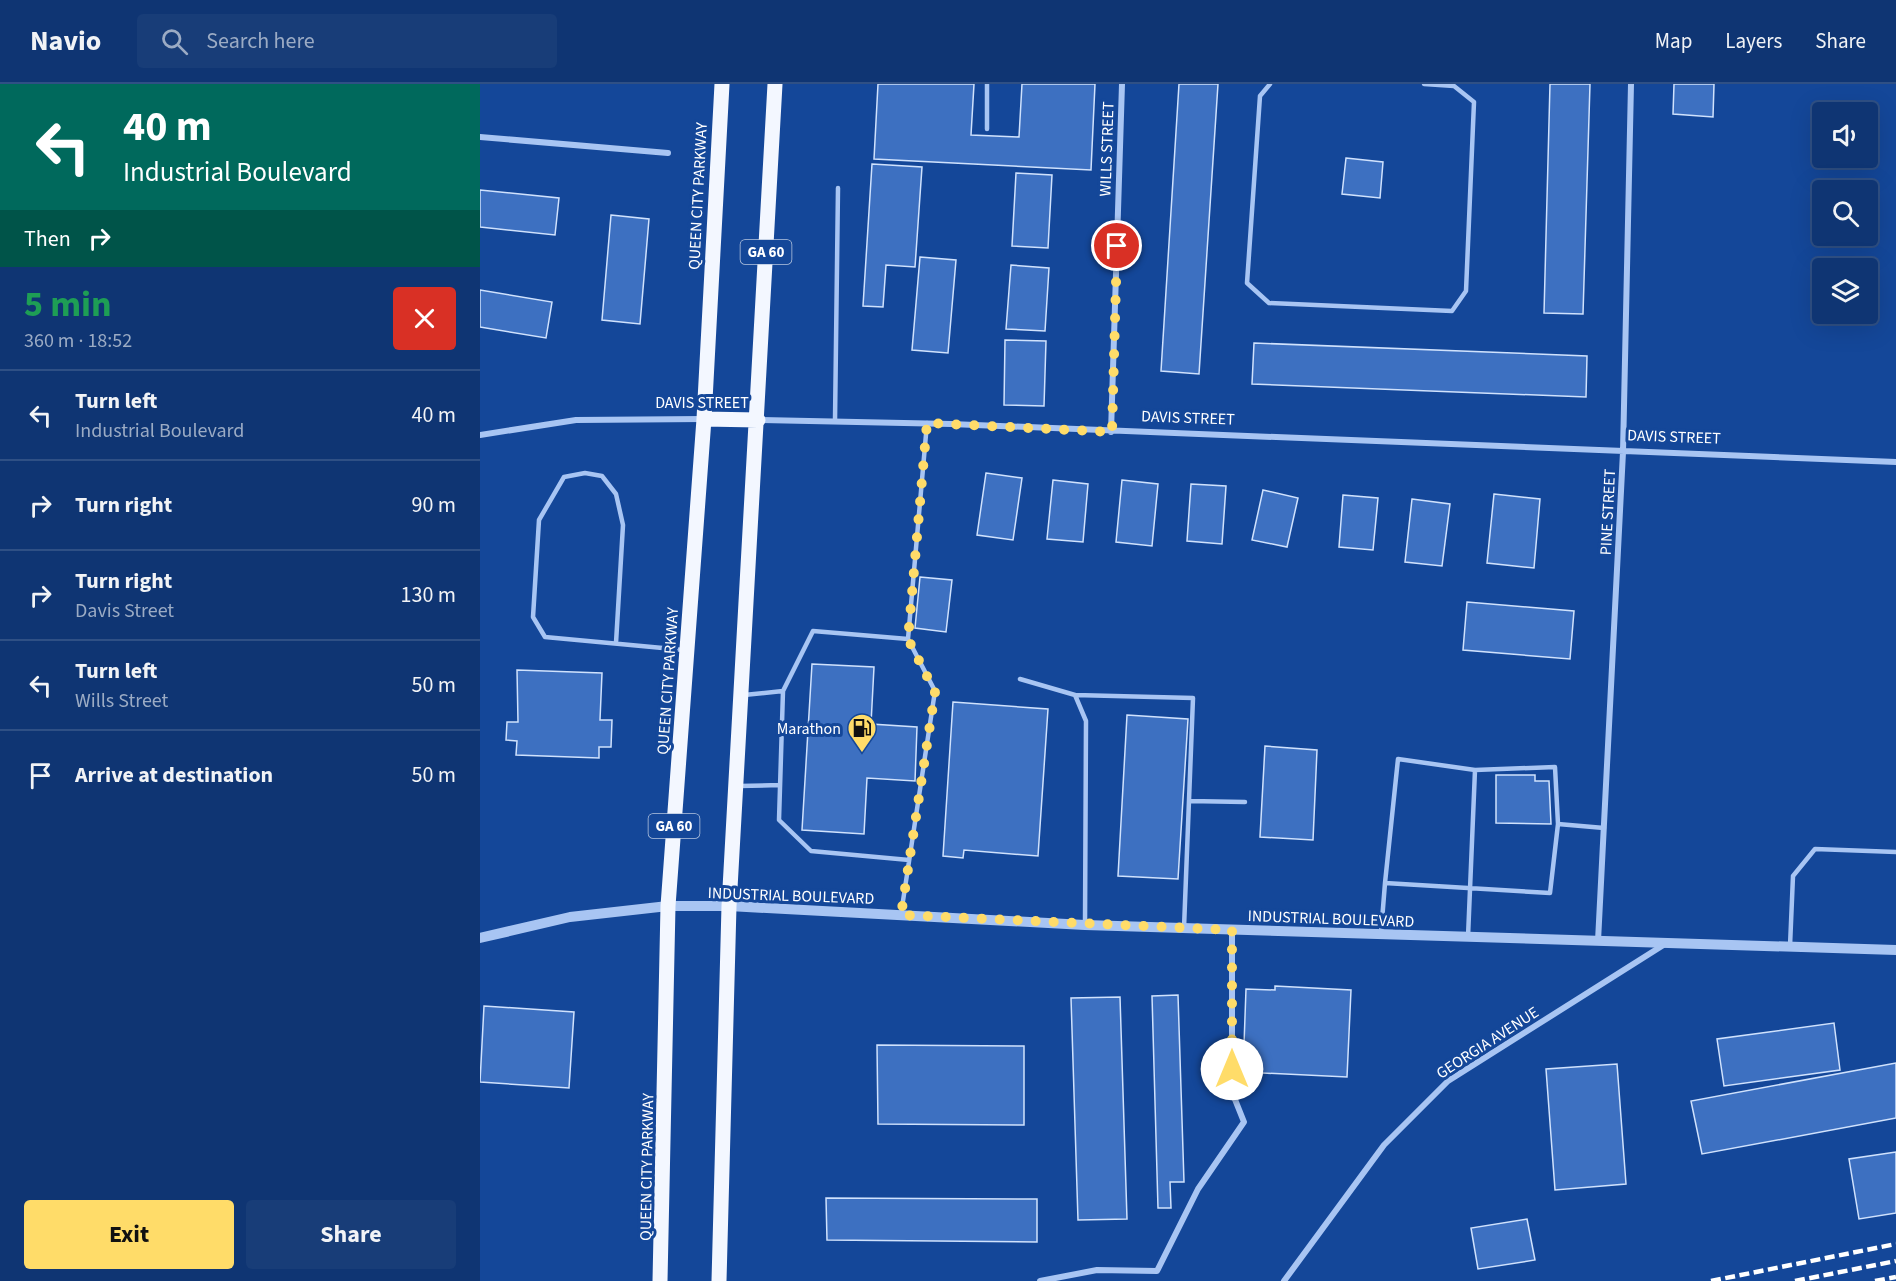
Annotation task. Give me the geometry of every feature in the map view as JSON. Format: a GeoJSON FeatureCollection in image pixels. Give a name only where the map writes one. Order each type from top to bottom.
{"type":"FeatureCollection","features":[{"type":"Feature","properties":{"kind":"main road","name":"QUEEN CITY PARKWAY"},"geometry":{"type":"LineString","coordinates":[[660,1281],[663,1233],[668,906],[704,419],[722,84]]}},
{"type":"Feature","properties":{"kind":"main road","name":"GA 60"},"geometry":{"type":"LineString","coordinates":[[719,1281],[729,906],[758,420],[775,84]]}},
{"type":"Feature","properties":{"kind":"main road","name":"DAVIS STREET"},"geometry":{"type":"LineString","coordinates":[[704,419],[758,420]]}},
{"type":"Feature","properties":{"kind":"street","name":"WILLS STREET"},"geometry":{"type":"LineString","coordinates":[[1112,432],[1122,84]]}},
{"type":"Feature","properties":{"kind":"street","name":"PINE STREET"},"geometry":{"type":"LineString","coordinates":[[1598,941],[1623,452],[1631,84]]}},
{"type":"Feature","properties":{"kind":"street"},"geometry":{"type":"LineString","coordinates":[[480,137],[668,153]]}},
{"type":"Feature","properties":{"kind":"street","name":"DAVIS STREET"},"geometry":{"type":"LineString","coordinates":[[480,435],[576,420],[704,419]]}},
{"type":"Feature","properties":{"kind":"street","name":"DAVIS STREET"},"geometry":{"type":"LineString","coordinates":[[758,420],[927,423],[1896,462]]}},
{"type":"Feature","properties":{"kind":"street","name":"INDUSTRIAL BOULEVARD"},"geometry":{"type":"LineString","coordinates":[[480,938],[570,917],[668,906],[729,906],[1085,925],[1896,950]]}},
{"type":"Feature","properties":{"kind":"street"},"geometry":{"type":"LineString","coordinates":[[1040,1281],[1097,1270],[1156,1271],[1198,1189],[1244,1122],[1232,1092],[1232,930]]}},
{"type":"Feature","properties":{"kind":"street","name":"GEORGIA AVENUE"},"geometry":{"type":"LineString","coordinates":[[1284,1281],[1384,1145],[1448,1081],[1667,943]]}},
{"type":"Feature","properties":{"kind":"lane"},"geometry":{"type":"LineString","coordinates":[[987,84],[987,129]]}},
{"type":"Feature","properties":{"kind":"lane"},"geometry":{"type":"LineString","coordinates":[[1270,84],[1260,96],[1247,283],[1269,303],[1452,311],[1466,291],[1474,102],[1454,86],[1424,84]]}},
{"type":"Feature","properties":{"kind":"lane"},"geometry":{"type":"LineString","coordinates":[[835,422],[838,188]]}},
{"type":"Feature","properties":{"kind":"lane"},"geometry":{"type":"LineString","coordinates":[[901,915],[935,692],[908,639],[927,423]]}},
{"type":"Feature","properties":{"kind":"lane"},"geometry":{"type":"LineString","coordinates":[[616,643],[623,525],[616,494],[602,476],[585,473],[564,477],[538,520],[533,617],[545,636],[616,643],[687,650]]}},
{"type":"Feature","properties":{"kind":"lane"},"geometry":{"type":"LineString","coordinates":[[908,639],[813,630],[783,691],[779,820],[811,851],[909,860]]}},
{"type":"Feature","properties":{"kind":"lane"},"geometry":{"type":"LineString","coordinates":[[1020,679],[1075,694],[1193,698],[1185,928]]}},
{"type":"Feature","properties":{"kind":"lane"},"geometry":{"type":"LineString","coordinates":[[741,696],[783,691]]}},
{"type":"Feature","properties":{"kind":"lane"},"geometry":{"type":"LineString","coordinates":[[1075,694],[1086,721],[1085,925]]}},
{"type":"Feature","properties":{"kind":"lane"},"geometry":{"type":"LineString","coordinates":[[1381,934],[1385,883],[1398,759],[1475,770],[1556,767],[1558,824],[1550,893],[1385,883]]}},
{"type":"Feature","properties":{"kind":"lane"},"geometry":{"type":"LineString","coordinates":[[1468,937],[1472,888],[1475,770]]}},
{"type":"Feature","properties":{"kind":"lane"},"geometry":{"type":"LineString","coordinates":[[736,786],[780,785]]}},
{"type":"Feature","properties":{"kind":"lane"},"geometry":{"type":"LineString","coordinates":[[1189,801],[1245,802]]}},
{"type":"Feature","properties":{"kind":"lane"},"geometry":{"type":"LineString","coordinates":[[1558,824],[1604,828]]}},
{"type":"Feature","properties":{"kind":"lane"},"geometry":{"type":"LineString","coordinates":[[1790,947],[1793,876],[1815,849],[1896,852]]}},
{"type":"Feature","properties":{"kind":"building"},"geometry":{"type":"Polygon","coordinates":[[[878,84],[974,84],[971,135],[1019,137],[1022,84],[1095,84],[1091,170],[874,159],[878,84]]]}},
{"type":"Feature","properties":{"kind":"building"},"geometry":{"type":"Polygon","coordinates":[[[1179,84],[1218,84],[1199,374],[1161,371],[1179,84]]]}},
{"type":"Feature","properties":{"kind":"building"},"geometry":{"type":"Polygon","coordinates":[[[1550,84],[1590,84],[1583,314],[1544,313],[1550,84]]]}},
{"type":"Feature","properties":{"kind":"building"},"geometry":{"type":"Polygon","coordinates":[[[1674,84],[1714,84],[1713,117],[1673,114],[1674,84]]]}},
{"type":"Feature","properties":{"kind":"building"},"geometry":{"type":"Polygon","coordinates":[[[1346,158],[1383,162],[1380,198],[1342,194],[1346,158]]]}},
{"type":"Feature","properties":{"kind":"building"},"geometry":{"type":"Polygon","coordinates":[[[872,164],[922,167],[915,267],[886,265],[883,307],[863,306],[872,164]]]}},
{"type":"Feature","properties":{"kind":"building"},"geometry":{"type":"Polygon","coordinates":[[[1016,173],[1052,175],[1048,248],[1012,246],[1016,173]]]}},
{"type":"Feature","properties":{"kind":"building"},"geometry":{"type":"Polygon","coordinates":[[[480,190],[559,198],[555,235],[480,227],[480,190]]]}},
{"type":"Feature","properties":{"kind":"building"},"geometry":{"type":"Polygon","coordinates":[[[611,215],[649,219],[640,324],[602,320],[611,215]]]}},
{"type":"Feature","properties":{"kind":"building"},"geometry":{"type":"Polygon","coordinates":[[[920,257],[956,260],[948,353],[912,350],[920,257]]]}},
{"type":"Feature","properties":{"kind":"building"},"geometry":{"type":"Polygon","coordinates":[[[1011,265],[1049,268],[1045,331],[1006,329],[1011,265]]]}},
{"type":"Feature","properties":{"kind":"building"},"geometry":{"type":"Polygon","coordinates":[[[480,290],[552,302],[546,338],[480,327],[480,290]]]}},
{"type":"Feature","properties":{"kind":"building"},"geometry":{"type":"Polygon","coordinates":[[[1005,340],[1046,341],[1044,406],[1004,405],[1005,340]]]}},
{"type":"Feature","properties":{"kind":"building"},"geometry":{"type":"Polygon","coordinates":[[[1254,343],[1587,356],[1586,397],[1252,384],[1254,343]]]}},
{"type":"Feature","properties":{"kind":"building"},"geometry":{"type":"Polygon","coordinates":[[[986,473],[1022,478],[1013,540],[977,535],[986,473]]]}},
{"type":"Feature","properties":{"kind":"building"},"geometry":{"type":"Polygon","coordinates":[[[1053,480],[1088,484],[1083,542],[1047,539],[1053,480]]]}},
{"type":"Feature","properties":{"kind":"building"},"geometry":{"type":"Polygon","coordinates":[[[1122,480],[1158,484],[1152,546],[1116,542],[1122,480]]]}},
{"type":"Feature","properties":{"kind":"building"},"geometry":{"type":"Polygon","coordinates":[[[1191,484],[1226,486],[1222,544],[1187,541],[1191,484]]]}},
{"type":"Feature","properties":{"kind":"building"},"geometry":{"type":"Polygon","coordinates":[[[1263,490],[1298,498],[1287,547],[1252,540],[1263,490]]]}},
{"type":"Feature","properties":{"kind":"building"},"geometry":{"type":"Polygon","coordinates":[[[1494,494],[1540,499],[1534,568],[1487,563],[1494,494]]]}},
{"type":"Feature","properties":{"kind":"building"},"geometry":{"type":"Polygon","coordinates":[[[1343,495],[1378,498],[1373,550],[1339,547],[1343,495]]]}},
{"type":"Feature","properties":{"kind":"building"},"geometry":{"type":"Polygon","coordinates":[[[1412,499],[1450,504],[1442,566],[1405,562],[1412,499]]]}},
{"type":"Feature","properties":{"kind":"building"},"geometry":{"type":"Polygon","coordinates":[[[920,577],[952,580],[946,632],[915,628],[920,577]]]}},
{"type":"Feature","properties":{"kind":"building"},"geometry":{"type":"Polygon","coordinates":[[[1467,602],[1574,611],[1570,659],[1463,650],[1467,602]]]}},
{"type":"Feature","properties":{"kind":"building","name":"Marathon"},"geometry":{"type":"Polygon","coordinates":[[[812,664],[874,667],[871,724],[917,727],[915,781],[867,778],[864,834],[802,830],[812,664]]]}},
{"type":"Feature","properties":{"kind":"building"},"geometry":{"type":"Polygon","coordinates":[[[517,670],[602,673],[600,720],[612,720],[611,747],[599,747],[599,758],[516,755],[517,741],[506,740],[507,722],[518,722],[517,670]]]}},
{"type":"Feature","properties":{"kind":"building"},"geometry":{"type":"Polygon","coordinates":[[[953,702],[1048,709],[1038,856],[964,850],[963,858],[943,856],[953,702]]]}},
{"type":"Feature","properties":{"kind":"building"},"geometry":{"type":"Polygon","coordinates":[[[1127,715],[1188,719],[1178,879],[1118,876],[1127,715]]]}},
{"type":"Feature","properties":{"kind":"building"},"geometry":{"type":"Polygon","coordinates":[[[1265,746],[1317,750],[1313,840],[1260,837],[1265,746]]]}},
{"type":"Feature","properties":{"kind":"building"},"geometry":{"type":"Polygon","coordinates":[[[1496,775],[1535,775],[1535,781],[1549,781],[1551,824],[1496,823],[1496,775]]]}},
{"type":"Feature","properties":{"kind":"building"},"geometry":{"type":"Polygon","coordinates":[[[1275,986],[1351,990],[1347,1077],[1243,1072],[1246,989],[1275,990],[1275,986]]]}},
{"type":"Feature","properties":{"kind":"building"},"geometry":{"type":"Polygon","coordinates":[[[1178,995],[1184,1182],[1170,1182],[1171,1208],[1158,1208],[1152,996],[1178,995]]]}},
{"type":"Feature","properties":{"kind":"building"},"geometry":{"type":"Polygon","coordinates":[[[1120,997],[1127,1219],[1078,1220],[1071,998],[1120,997]]]}},
{"type":"Feature","properties":{"kind":"building"},"geometry":{"type":"Polygon","coordinates":[[[484,1006],[574,1012],[569,1088],[480,1082],[484,1006]]]}},
{"type":"Feature","properties":{"kind":"building"},"geometry":{"type":"Polygon","coordinates":[[[1834,1023],[1840,1070],[1724,1086],[1717,1039],[1834,1023]]]}},
{"type":"Feature","properties":{"kind":"building"},"geometry":{"type":"Polygon","coordinates":[[[877,1045],[1024,1046],[1024,1125],[878,1124],[877,1045]]]}},
{"type":"Feature","properties":{"kind":"building"},"geometry":{"type":"Polygon","coordinates":[[[1896,1063],[1896,1118],[1702,1154],[1691,1101],[1896,1063]]]}},
{"type":"Feature","properties":{"kind":"building"},"geometry":{"type":"Polygon","coordinates":[[[1617,1064],[1626,1184],[1555,1190],[1546,1069],[1617,1064]]]}},
{"type":"Feature","properties":{"kind":"building"},"geometry":{"type":"Polygon","coordinates":[[[1896,1152],[1896,1213],[1859,1219],[1849,1159],[1896,1152]]]}},
{"type":"Feature","properties":{"kind":"building"},"geometry":{"type":"Polygon","coordinates":[[[826,1198],[1037,1199],[1037,1242],[827,1240],[826,1198]]]}},
{"type":"Feature","properties":{"kind":"building"},"geometry":{"type":"Polygon","coordinates":[[[1527,1219],[1535,1260],[1478,1269],[1471,1228],[1527,1219]]]}},
{"type":"Feature","properties":{"kind":"railway"},"geometry":{"type":"LineString","coordinates":[[1711,1281],[1896,1244]]}},
{"type":"Feature","properties":{"kind":"railway"},"geometry":{"type":"LineString","coordinates":[[1795,1281],[1896,1261]]}},
{"type":"Feature","properties":{"kind":"railway"},"geometry":{"type":"LineString","coordinates":[[1875,1281],[1896,1277]]}},
{"type":"Feature","properties":{"kind":"place","name":"Marathon"},"geometry":{"type":"Point","coordinates":[862,754]}},
{"type":"Feature","properties":{"kind":"route"},"geometry":{"type":"LineString","coordinates":[[1117,246],[1112,432],[927,423],[908,639],[935,692],[901,915],[1232,930],[1232,1069]]}}]}
